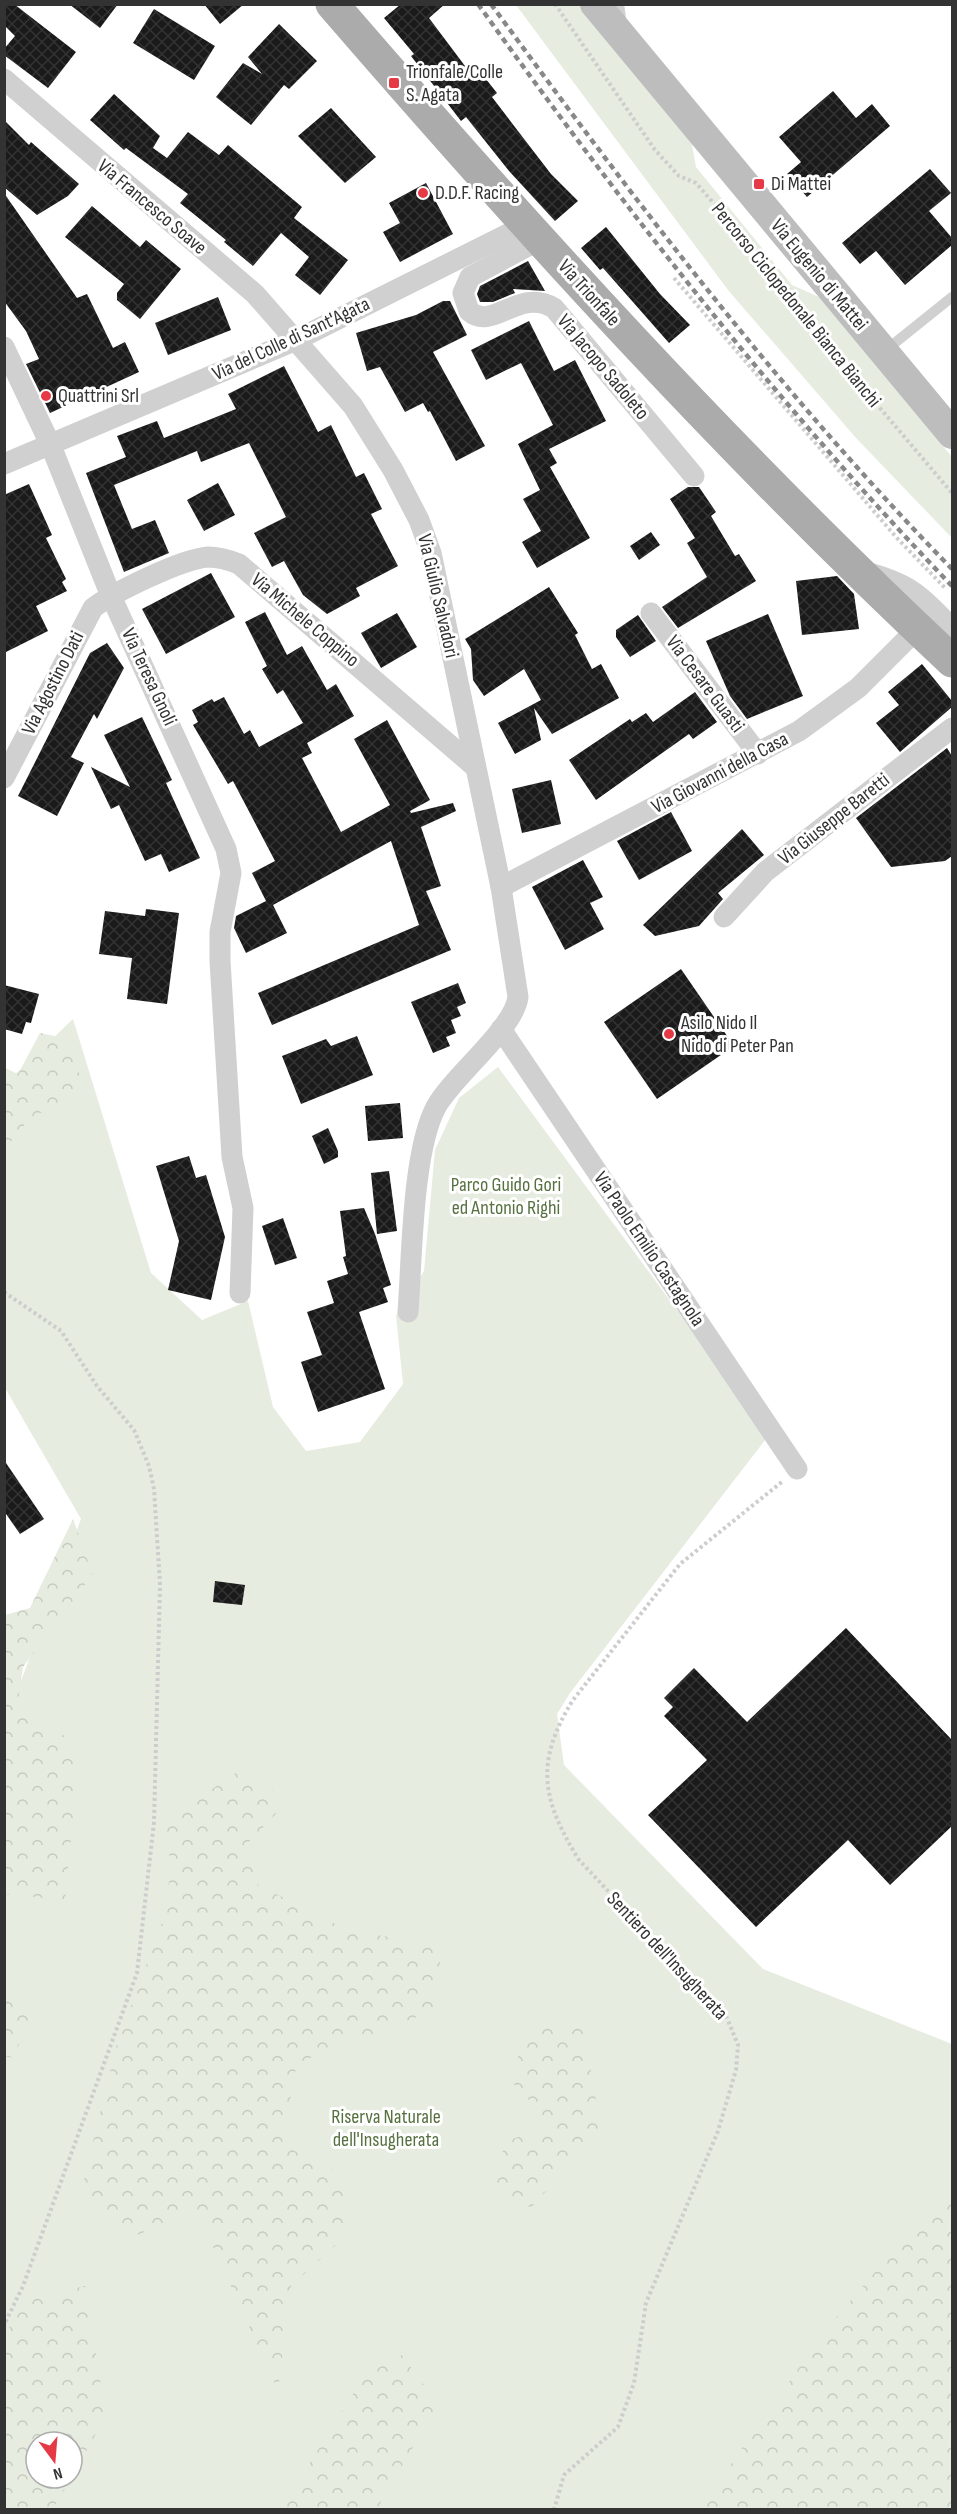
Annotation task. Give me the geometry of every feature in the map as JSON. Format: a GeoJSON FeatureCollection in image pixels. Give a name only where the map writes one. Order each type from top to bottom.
{"type":"FeatureCollection","features":[{"type":"Feature","properties":{"kind":"main road","name":"Via Trionfale"},"geometry":{"type":"LineString","coordinates":[[332,4],[652,363],[952,661]]}},
{"type":"Feature","properties":{"kind":"street","name":"Via Eugenio di Mattei"},"geometry":{"type":"LineString","coordinates":[[594,4],[952,434]]}},
{"type":"Feature","properties":{"kind":"street","name":"Via Francesco Soave"},"geometry":{"type":"LineString","coordinates":[[4,79],[249,288],[296,339]]}},
{"type":"Feature","properties":{"kind":"street","name":"Via del Colle di Sant'Agata"},"geometry":{"type":"LineString","coordinates":[[4,464],[51,446],[296,339],[535,232]]}},
{"type":"Feature","properties":{"kind":"street","name":"Via Jacopo Sadoleto"},"geometry":{"type":"LineString","coordinates":[[535,232],[470,277],[463,293],[469,311],[474,315],[488,317],[527,301],[543,302],[554,308],[694,476]]}},
{"type":"Feature","properties":{"kind":"street","name":"Via Giulio Salvadori"},"geometry":{"type":"LineString","coordinates":[[296,339],[363,419],[419,520],[433,561],[501,887]]}},
{"type":"Feature","properties":{"kind":"street","name":"Via Teresa Gnoli"},"geometry":{"type":"LineString","coordinates":[[4,346],[51,446],[111,596],[192,770],[228,856],[231,873],[219,932],[232,1157],[243,1208],[240,1293]]}},
{"type":"Feature","properties":{"kind":"street","name":"Via Michele Coppino"},"geometry":{"type":"LineString","coordinates":[[111,596],[202,558],[220,558],[239,564],[474,766]]}},
{"type":"Feature","properties":{"kind":"street","name":"Via Trionfale"},"geometry":{"type":"LineString","coordinates":[[858,570],[907,586],[919,593],[952,628]]}},
{"type":"Feature","properties":{"kind":"street","name":"Via Agostino Dati"},"geometry":{"type":"LineString","coordinates":[[4,778],[88,614],[111,596]]}},
{"type":"Feature","properties":{"kind":"street","name":"Via Cesare Guasti"},"geometry":{"type":"LineString","coordinates":[[651,614],[758,754]]}},
{"type":"Feature","properties":{"kind":"street","name":"Via Giovanni della Casa"},"geometry":{"type":"LineString","coordinates":[[501,887],[806,727],[844,699],[918,628]]}},
{"type":"Feature","properties":{"kind":"street","name":"Via Giuseppe Baretti"},"geometry":{"type":"LineString","coordinates":[[724,918],[765,872],[952,728]]}},
{"type":"Feature","properties":{"kind":"street"},"geometry":{"type":"LineString","coordinates":[[408,1312],[421,1163],[430,1121],[444,1094],[501,1029],[514,1010],[518,998],[501,887]]}},
{"type":"Feature","properties":{"kind":"street","name":"Via Paolo Emilio Castagnola"},"geometry":{"type":"LineString","coordinates":[[501,1029],[797,1469]]}},
{"type":"Feature","properties":{"kind":"lane"},"geometry":{"type":"LineString","coordinates":[[619,4],[623,40]]}},
{"type":"Feature","properties":{"kind":"lane"},"geometry":{"type":"LineString","coordinates":[[883,352],[952,297]]}},
{"type":"Feature","properties":{"kind":"path","name":"Percorso Ciclopedonale Bianca Bianchi"},"geometry":{"type":"LineString","coordinates":[[555,4],[655,150],[679,176],[696,183],[786,286],[802,315],[952,493]]}},
{"type":"Feature","properties":{"kind":"path"},"geometry":{"type":"LineString","coordinates":[[674,278],[889,530],[952,596]]}},
{"type":"Feature","properties":{"kind":"path"},"geometry":{"type":"LineString","coordinates":[[4,1292],[61,1331],[97,1386],[134,1430],[149,1466],[154,1489],[160,1584],[154,1822],[136,1973],[23,2286],[4,2325]]}},
{"type":"Feature","properties":{"kind":"path","name":"Sentiero dell'Insugherata"},"geometry":{"type":"LineString","coordinates":[[554,2510],[564,2475],[618,2427],[634,2383],[646,2303],[718,2131],[738,2056],[734,2030],[727,2018],[579,1860],[561,1832],[548,1793],[551,1747],[563,1716],[573,1700],[680,1564],[797,1469]]}},
{"type":"Feature","properties":{"kind":"green space"},"geometry":{"type":"Polygon","coordinates":[[[516,5],[586,5],[691,139],[696,167],[792,285],[819,297],[952,457],[952,538],[856,438],[728,290],[516,5]]]}},
{"type":"Feature","properties":{"kind":"green space","name":"Riserva Naturale dell'Insugherata"},"geometry":{"type":"Polygon","coordinates":[[[73,1019],[151,1273],[202,1320],[248,1301],[273,1407],[306,1451],[360,1442],[403,1384],[396,1315],[424,1271],[435,1150],[459,1098],[498,1067],[769,1435],[570,1693],[557,1714],[564,1765],[763,1969],[952,2044],[952,2509],[5,2509],[4,1727],[81,1519],[5,1388],[5,1084],[73,1019]]]}},
{"type":"Feature","properties":{"kind":"green space"},"geometry":{"type":"Polygon","coordinates":[[[40,1033],[69,1039],[85,1094],[31,1117],[5,1149],[5,1068],[18,1074],[40,1033]]]}},
{"type":"Feature","properties":{"kind":"green space"},"geometry":{"type":"Polygon","coordinates":[[[73,1519],[93,1574],[23,1667],[16,1714],[74,1740],[73,1818],[65,1900],[5,1894],[5,1615],[30,1608],[73,1519]]]}},
{"type":"Feature","properties":{"kind":"green space"},"geometry":{"type":"Polygon","coordinates":[[[239,1771],[289,1800],[248,1843],[258,1885],[350,1931],[442,1945],[435,2010],[297,2063],[282,2145],[340,2172],[348,2234],[291,2286],[278,2391],[197,2211],[132,2237],[81,2192],[116,2047],[165,1915],[171,1864],[163,1822],[239,1771]]]}},
{"type":"Feature","properties":{"kind":"green space"},"geometry":{"type":"Polygon","coordinates":[[[4,1993],[35,2013],[12,2058],[5,2056],[4,1993]]]}},
{"type":"Feature","properties":{"kind":"green space"},"geometry":{"type":"Polygon","coordinates":[[[582,2020],[601,2128],[531,2208],[487,2180],[509,2140],[553,2126],[512,2082],[525,2028],[582,2020]]]}},
{"type":"Feature","properties":{"kind":"green space"},"geometry":{"type":"Polygon","coordinates":[[[952,2191],[952,2509],[699,2509],[827,2328],[926,2213],[952,2191]]]}},
{"type":"Feature","properties":{"kind":"green space"},"geometry":{"type":"Polygon","coordinates":[[[85,2286],[106,2416],[84,2455],[84,2430],[24,2430],[24,2490],[64,2490],[53,2509],[5,2509],[5,2344],[16,2303],[85,2286]]]}},
{"type":"Feature","properties":{"kind":"green space"},"geometry":{"type":"Polygon","coordinates":[[[402,2355],[438,2404],[377,2509],[281,2509],[365,2375],[402,2355]]]}},
{"type":"Feature","properties":{"kind":"building"},"geometry":{"type":"Polygon","coordinates":[[[4,4],[14,4],[76,52],[48,88],[4,55],[4,49],[15,36],[4,25],[4,4]]]}},
{"type":"Feature","properties":{"kind":"building"},"geometry":{"type":"Polygon","coordinates":[[[69,4],[118,4],[100,28],[69,4]]]}},
{"type":"Feature","properties":{"kind":"building"},"geometry":{"type":"Polygon","coordinates":[[[204,4],[244,4],[220,24],[204,4]]]}},
{"type":"Feature","properties":{"kind":"building"},"geometry":{"type":"Polygon","coordinates":[[[401,4],[445,4],[429,18],[471,74],[478,69],[497,93],[492,97],[551,174],[578,201],[555,221],[509,171],[466,117],[461,121],[411,56],[414,54],[384,18],[401,4]]]}},
{"type":"Feature","properties":{"kind":"building"},"geometry":{"type":"Polygon","coordinates":[[[154,9],[215,46],[194,80],[133,43],[154,9]]]}},
{"type":"Feature","properties":{"kind":"building"},"geometry":{"type":"Polygon","coordinates":[[[279,24],[317,61],[289,89],[284,85],[251,125],[216,97],[243,63],[262,74],[248,57],[279,24]]]}},
{"type":"Feature","properties":{"kind":"building"},"geometry":{"type":"Polygon","coordinates":[[[833,91],[856,118],[872,104],[890,126],[807,197],[787,174],[801,162],[779,137],[833,91]]]}},
{"type":"Feature","properties":{"kind":"building"},"geometry":{"type":"Polygon","coordinates":[[[114,94],[160,136],[153,148],[167,158],[188,132],[219,155],[228,145],[302,207],[294,218],[348,260],[320,295],[295,275],[309,257],[281,233],[253,266],[224,242],[226,240],[180,203],[188,194],[126,148],[124,150],[90,120],[114,94]]]}},
{"type":"Feature","properties":{"kind":"building"},"geometry":{"type":"Polygon","coordinates":[[[331,108],[376,157],[345,183],[298,136],[331,108]]]}},
{"type":"Feature","properties":{"kind":"building"},"geometry":{"type":"Polygon","coordinates":[[[4,120],[29,145],[31,142],[79,184],[68,196],[37,215],[4,187],[4,120]]]}},
{"type":"Feature","properties":{"kind":"building"},"geometry":{"type":"Polygon","coordinates":[[[930,169],[951,193],[929,211],[952,238],[952,245],[905,285],[876,251],[860,264],[842,243],[930,169]]]}},
{"type":"Feature","properties":{"kind":"building"},"geometry":{"type":"Polygon","coordinates":[[[426,183],[453,234],[400,262],[383,232],[400,223],[389,203],[426,183]]]}},
{"type":"Feature","properties":{"kind":"building"},"geometry":{"type":"Polygon","coordinates":[[[4,193],[77,298],[87,294],[113,348],[125,342],[139,372],[50,413],[26,364],[39,359],[26,331],[4,301],[4,193]]]}},
{"type":"Feature","properties":{"kind":"building"},"geometry":{"type":"Polygon","coordinates":[[[92,206],[140,247],[146,240],[181,269],[140,319],[117,300],[117,293],[124,284],[65,237],[92,206]]]}},
{"type":"Feature","properties":{"kind":"building"},"geometry":{"type":"Polygon","coordinates":[[[606,227],[660,294],[690,325],[669,343],[603,268],[600,270],[581,248],[606,227]]]}},
{"type":"Feature","properties":{"kind":"building"},"geometry":{"type":"Polygon","coordinates":[[[528,261],[545,291],[513,289],[515,293],[493,302],[480,302],[477,294],[480,286],[528,261]]]}},
{"type":"Feature","properties":{"kind":"building"},"geometry":{"type":"Polygon","coordinates":[[[218,297],[231,330],[168,355],[155,323],[218,297]]]}},
{"type":"Feature","properties":{"kind":"building"},"geometry":{"type":"Polygon","coordinates":[[[443,301],[450,301],[467,335],[433,352],[485,446],[456,461],[430,411],[428,412],[423,403],[405,412],[380,367],[367,371],[356,333],[416,315],[443,301]]]}},
{"type":"Feature","properties":{"kind":"building"},"geometry":{"type":"Polygon","coordinates":[[[529,321],[554,371],[575,360],[606,421],[549,449],[557,463],[550,467],[590,538],[537,568],[522,542],[541,531],[523,499],[540,490],[518,444],[553,425],[521,363],[486,380],[471,350],[529,321]]]}},
{"type":"Feature","properties":{"kind":"building"},"geometry":{"type":"Polygon","coordinates":[[[284,366],[318,432],[331,425],[356,477],[364,473],[382,509],[371,514],[398,566],[356,588],[360,596],[327,614],[303,595],[284,561],[272,567],[254,533],[286,517],[249,443],[201,462],[197,451],[114,485],[132,529],[155,520],[169,553],[124,572],[86,473],[126,457],[117,436],[157,421],[164,438],[236,409],[228,394],[284,366]]]}},
{"type":"Feature","properties":{"kind":"building"},"geometry":{"type":"Polygon","coordinates":[[[218,483],[235,515],[204,531],[187,500],[218,483]]]}},
{"type":"Feature","properties":{"kind":"building"},"geometry":{"type":"Polygon","coordinates":[[[29,484],[52,535],[46,538],[66,579],[62,582],[67,591],[36,606],[48,631],[4,653],[4,495],[29,484]]]}},
{"type":"Feature","properties":{"kind":"building"},"geometry":{"type":"Polygon","coordinates":[[[688,487],[699,487],[716,512],[711,516],[735,556],[739,554],[756,581],[678,628],[662,607],[707,577],[687,543],[695,538],[670,499],[688,487]]]}},
{"type":"Feature","properties":{"kind":"building"},"geometry":{"type":"Polygon","coordinates":[[[651,532],[660,545],[639,560],[630,546],[651,532]]]}},
{"type":"Feature","properties":{"kind":"building"},"geometry":{"type":"Polygon","coordinates":[[[211,573],[235,617],[166,654],[142,609],[211,573]]]}},
{"type":"Feature","properties":{"kind":"building"},"geometry":{"type":"Polygon","coordinates":[[[837,576],[854,594],[859,629],[802,635],[796,581],[837,576]]]}},
{"type":"Feature","properties":{"kind":"building"},"geometry":{"type":"Polygon","coordinates":[[[549,587],[578,633],[575,635],[592,669],[601,664],[619,698],[552,734],[534,708],[541,740],[515,754],[498,723],[541,700],[524,669],[484,696],[473,680],[471,649],[465,639],[549,587]]]}},
{"type":"Feature","properties":{"kind":"building"},"geometry":{"type":"Polygon","coordinates":[[[265,612],[287,655],[302,646],[327,690],[336,684],[354,716],[307,743],[312,753],[302,758],[341,832],[390,805],[354,739],[387,720],[430,800],[410,811],[411,813],[453,803],[456,811],[421,827],[441,886],[426,891],[451,950],[272,1025],[258,993],[419,925],[391,841],[273,905],[287,933],[246,953],[234,928],[236,916],[266,901],[252,873],[275,861],[233,781],[228,784],[193,725],[198,722],[192,710],[212,699],[214,702],[224,697],[244,734],[250,730],[259,747],[303,723],[283,690],[277,694],[262,669],[267,666],[245,622],[265,612]]]}},
{"type":"Feature","properties":{"kind":"building"},"geometry":{"type":"Polygon","coordinates":[[[397,613],[417,647],[381,668],[361,633],[397,613]]]}},
{"type":"Feature","properties":{"kind":"building"},"geometry":{"type":"Polygon","coordinates":[[[768,614],[803,696],[747,719],[730,696],[706,641],[768,614]]]}},
{"type":"Feature","properties":{"kind":"building"},"geometry":{"type":"Polygon","coordinates":[[[638,615],[656,641],[630,657],[616,637],[616,630],[638,615]]]}},
{"type":"Feature","properties":{"kind":"building"},"geometry":{"type":"Polygon","coordinates":[[[107,643],[124,668],[97,719],[94,714],[71,757],[84,763],[57,816],[18,796],[90,653],[107,643]]]}},
{"type":"Feature","properties":{"kind":"building"},"geometry":{"type":"Polygon","coordinates":[[[922,664],[952,701],[952,707],[900,752],[876,723],[899,705],[888,692],[922,664]]]}},
{"type":"Feature","properties":{"kind":"building"},"geometry":{"type":"Polygon","coordinates":[[[695,692],[717,722],[693,739],[689,734],[596,800],[569,760],[630,719],[632,722],[646,713],[653,722],[695,692]]]}},
{"type":"Feature","properties":{"kind":"building"},"geometry":{"type":"Polygon","coordinates":[[[142,717],[172,780],[166,783],[200,858],[169,872],[161,854],[145,861],[119,805],[111,809],[91,767],[130,787],[104,735],[142,717]]]}},
{"type":"Feature","properties":{"kind":"building"},"geometry":{"type":"Polygon","coordinates":[[[947,748],[952,756],[952,856],[945,861],[891,867],[856,818],[947,748]]]}},
{"type":"Feature","properties":{"kind":"building"},"geometry":{"type":"Polygon","coordinates":[[[551,780],[561,824],[522,833],[512,789],[551,780]]]}},
{"type":"Feature","properties":{"kind":"building"},"geometry":{"type":"Polygon","coordinates":[[[671,812],[692,851],[639,880],[617,841],[671,812]]]}},
{"type":"Feature","properties":{"kind":"building"},"geometry":{"type":"Polygon","coordinates":[[[742,829],[764,855],[718,893],[723,899],[699,926],[655,936],[643,925],[742,829]]]}},
{"type":"Feature","properties":{"kind":"building"},"geometry":{"type":"Polygon","coordinates":[[[583,860],[603,897],[590,903],[604,929],[565,950],[532,887],[583,860]]]}},
{"type":"Feature","properties":{"kind":"building"},"geometry":{"type":"Polygon","coordinates":[[[146,909],[179,913],[167,1004],[127,999],[132,958],[99,954],[105,911],[145,916],[146,909]]]}},
{"type":"Feature","properties":{"kind":"building","name":"Asilo Nido Il Nido di Peter Pan"},"geometry":{"type":"Polygon","coordinates":[[[681,969],[734,1046],[657,1099],[604,1022],[681,969]]]}},
{"type":"Feature","properties":{"kind":"building"},"geometry":{"type":"Polygon","coordinates":[[[458,983],[466,1003],[457,1007],[461,1016],[451,1020],[456,1033],[446,1037],[450,1046],[433,1053],[411,1002],[458,983]]]}},
{"type":"Feature","properties":{"kind":"building"},"geometry":{"type":"Polygon","coordinates":[[[4,985],[39,994],[31,1023],[26,1022],[22,1034],[4,1029],[4,985]]]}},
{"type":"Feature","properties":{"kind":"building"},"geometry":{"type":"Polygon","coordinates":[[[357,1036],[373,1075],[301,1104],[282,1056],[326,1039],[331,1046],[357,1036]]]}},
{"type":"Feature","properties":{"kind":"building"},"geometry":{"type":"Polygon","coordinates":[[[400,1103],[403,1138],[368,1141],[365,1106],[400,1103]]]}},
{"type":"Feature","properties":{"kind":"building"},"geometry":{"type":"Polygon","coordinates":[[[328,1128],[338,1151],[338,1157],[324,1164],[312,1136],[328,1128]]]}},
{"type":"Feature","properties":{"kind":"building"},"geometry":{"type":"Polygon","coordinates":[[[189,1156],[196,1178],[206,1175],[225,1237],[211,1300],[168,1290],[179,1241],[156,1166],[189,1156]]]}},
{"type":"Feature","properties":{"kind":"building"},"geometry":{"type":"Polygon","coordinates":[[[389,1171],[397,1231],[377,1234],[371,1173],[389,1171]]]}},
{"type":"Feature","properties":{"kind":"building"},"geometry":{"type":"Polygon","coordinates":[[[364,1208],[391,1285],[383,1288],[388,1302],[359,1312],[385,1389],[318,1412],[301,1362],[322,1355],[307,1312],[334,1303],[327,1281],[348,1274],[343,1257],[346,1256],[340,1211],[364,1208]]]}},
{"type":"Feature","properties":{"kind":"building"},"geometry":{"type":"Polygon","coordinates":[[[283,1218],[297,1258],[275,1265],[262,1226],[283,1218]]]}},
{"type":"Feature","properties":{"kind":"building"},"geometry":{"type":"Polygon","coordinates":[[[4,1460],[44,1519],[20,1534],[4,1511],[4,1460]]]}},
{"type":"Feature","properties":{"kind":"building"},"geometry":{"type":"Polygon","coordinates":[[[215,1581],[245,1585],[242,1605],[213,1602],[215,1581]]]}},
{"type":"Feature","properties":{"kind":"building"},"geometry":{"type":"Polygon","coordinates":[[[846,1628],[952,1740],[952,1826],[890,1885],[848,1840],[756,1927],[648,1815],[707,1760],[664,1716],[673,1707],[664,1698],[694,1668],[747,1722],[846,1628]]]}},
{"type":"Feature","properties":{"kind":"railway"},"geometry":{"type":"LineString","coordinates":[[478,4],[589,156],[704,304],[825,447],[952,586]]}},
{"type":"Feature","properties":{"kind":"railway"},"geometry":{"type":"LineString","coordinates":[[491,4],[655,223],[769,366],[889,503],[952,569]]}},
{"type":"Feature","properties":{"kind":"place","name":"Trionfale/Colle S. Agata"},"geometry":{"type":"Point","coordinates":[394,83]}},
{"type":"Feature","properties":{"kind":"place","name":"Di Mattei"},"geometry":{"type":"Point","coordinates":[759,184]}},
{"type":"Feature","properties":{"kind":"place","name":"D.D.F. Racing"},"geometry":{"type":"Point","coordinates":[423,193]}},
{"type":"Feature","properties":{"kind":"place","name":"Quattrini Srl"},"geometry":{"type":"Point","coordinates":[46,396]}},
{"type":"Feature","properties":{"kind":"place","name":"Asilo Nido Il Nido di Peter Pan"},"geometry":{"type":"Point","coordinates":[669,1034]}},
{"type":"Feature","properties":{"kind":"park label","name":"Parco Guido Gori ed Antonio Righi"},"geometry":{"type":"Point","coordinates":[506,1196]}}]}
